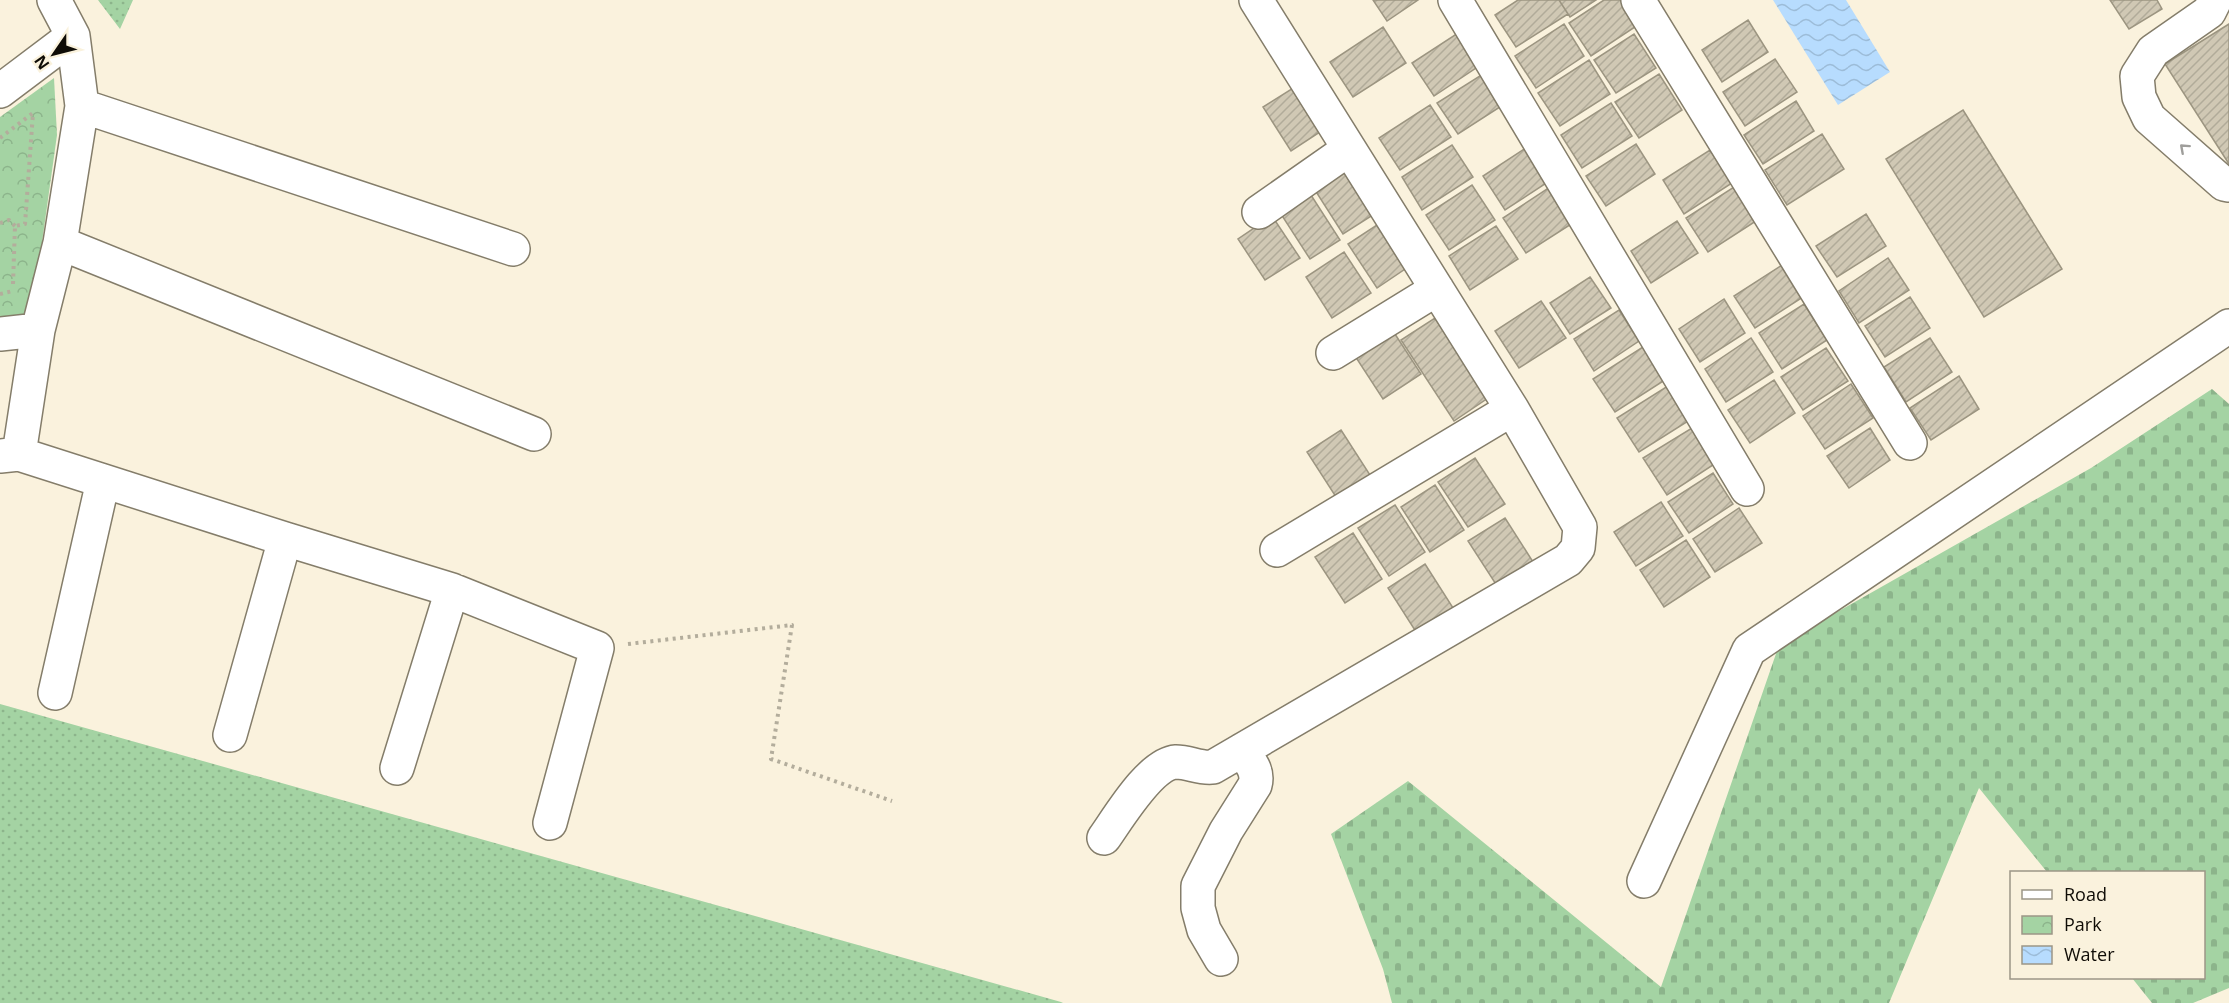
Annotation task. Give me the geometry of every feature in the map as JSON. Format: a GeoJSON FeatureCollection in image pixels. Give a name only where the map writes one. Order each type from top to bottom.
{"type":"FeatureCollection","features":[{"type":"Feature","properties":{"kind":"street"},"geometry":{"type":"LineString","coordinates":[[54,0],[73,36],[82,106],[60,243],[9,455],[104,481],[452,590],[597,648],[550,823]]}},
{"type":"Feature","properties":{"kind":"street"},"geometry":{"type":"LineString","coordinates":[[1104,838],[1148,779],[1166,764],[1178,762],[1207,768],[1213,767],[1568,560],[1578,548],[1580,527],[1512,409],[1256,0]]}},
{"type":"Feature","properties":{"kind":"street"},"geometry":{"type":"LineString","coordinates":[[1455,0],[1747,489]]}},
{"type":"Feature","properties":{"kind":"street"},"geometry":{"type":"LineString","coordinates":[[1638,0],[1910,443]]}},
{"type":"Feature","properties":{"kind":"street"},"geometry":{"type":"LineString","coordinates":[[2215,0],[2209,12],[2152,51],[2137,76],[2139,96],[2150,118],[2224,184],[2229,185]]}},
{"type":"Feature","properties":{"kind":"street"},"geometry":{"type":"LineString","coordinates":[[0,91],[73,36]]}},
{"type":"Feature","properties":{"kind":"street"},"geometry":{"type":"LineString","coordinates":[[82,106],[513,249]]}},
{"type":"Feature","properties":{"kind":"street"},"geometry":{"type":"LineString","coordinates":[[1259,212],[1349,149]]}},
{"type":"Feature","properties":{"kind":"street"},"geometry":{"type":"LineString","coordinates":[[60,243],[534,434]]}},
{"type":"Feature","properties":{"kind":"street"},"geometry":{"type":"LineString","coordinates":[[1333,353],[1437,289]]}},
{"type":"Feature","properties":{"kind":"street"},"geometry":{"type":"LineString","coordinates":[[1644,881],[1749,650],[2229,326]]}},
{"type":"Feature","properties":{"kind":"street"},"geometry":{"type":"LineString","coordinates":[[0,334],[38,330]]}},
{"type":"Feature","properties":{"kind":"street"},"geometry":{"type":"LineString","coordinates":[[1277,550],[1512,409]]}},
{"type":"Feature","properties":{"kind":"street"},"geometry":{"type":"LineString","coordinates":[[55,693],[104,481]]}},
{"type":"Feature","properties":{"kind":"street"},"geometry":{"type":"LineString","coordinates":[[230,735],[285,539]]}},
{"type":"Feature","properties":{"kind":"street"},"geometry":{"type":"LineString","coordinates":[[397,768],[452,590]]}},
{"type":"Feature","properties":{"kind":"street"},"geometry":{"type":"LineString","coordinates":[[1221,959],[1204,930],[1198,908],[1198,886],[1226,831],[1255,785],[1257,778],[1255,769],[1242,750]]}},
{"type":"Feature","properties":{"kind":"path"},"geometry":{"type":"LineString","coordinates":[[0,138],[33,113],[25,224],[15,226]]}},
{"type":"Feature","properties":{"kind":"path"},"geometry":{"type":"LineString","coordinates":[[0,223],[9,220],[15,226],[12,292],[0,294]]}},
{"type":"Feature","properties":{"kind":"path"},"geometry":{"type":"LineString","coordinates":[[597,648],[792,625],[771,759],[892,801]]}},
{"type":"Feature","properties":{"kind":"green space"},"geometry":{"type":"Polygon","coordinates":[[[98,0],[133,0],[120,29],[98,0]]]}},
{"type":"Feature","properties":{"kind":"green space"},"geometry":{"type":"Polygon","coordinates":[[[54,78],[57,135],[32,314],[0,317],[0,117],[54,78]]]}},
{"type":"Feature","properties":{"kind":"green space"},"geometry":{"type":"Polygon","coordinates":[[[2212,389],[2229,404],[2229,988],[2193,1003],[2152,1003],[2133,979],[2205,979],[2205,871],[2046,871],[1979,788],[1889,1003],[1392,1003],[1383,969],[1331,834],[1408,781],[1661,987],[1779,645],[2091,468],[2212,389]]]}},
{"type":"Feature","properties":{"kind":"green space"},"geometry":{"type":"Polygon","coordinates":[[[0,704],[1061,1002],[1063,1003],[0,1003],[0,704]]]}},
{"type":"Feature","properties":{"kind":"water"},"geometry":{"type":"Polygon","coordinates":[[[1773,0],[1846,0],[1890,72],[1838,105],[1773,0]]]}},
{"type":"Feature","properties":{"kind":"building"},"geometry":{"type":"Polygon","coordinates":[[[1373,0],[1418,0],[1387,21],[1373,0]]]}},
{"type":"Feature","properties":{"kind":"building"},"geometry":{"type":"Polygon","coordinates":[[[1518,0],[1559,0],[1568,14],[1516,47],[1495,15],[1518,0]]]}},
{"type":"Feature","properties":{"kind":"building"},"geometry":{"type":"Polygon","coordinates":[[[1559,0],[1596,0],[1570,17],[1559,0]]]}},
{"type":"Feature","properties":{"kind":"building"},"geometry":{"type":"Polygon","coordinates":[[[1604,0],[1626,0],[1641,23],[1591,56],[1569,23],[1604,0]]]}},
{"type":"Feature","properties":{"kind":"building"},"geometry":{"type":"Polygon","coordinates":[[[2110,0],[2157,0],[2162,9],[2129,29],[2110,0]]]}},
{"type":"Feature","properties":{"kind":"building"},"geometry":{"type":"Polygon","coordinates":[[[1748,20],[1768,52],[1722,82],[1702,50],[1748,20]]]}},
{"type":"Feature","properties":{"kind":"building"},"geometry":{"type":"Polygon","coordinates":[[[1564,24],[1584,56],[1536,88],[1515,56],[1564,24]]]}},
{"type":"Feature","properties":{"kind":"building"},"geometry":{"type":"Polygon","coordinates":[[[2229,24],[2229,164],[2165,64],[2229,24]]]}},
{"type":"Feature","properties":{"kind":"building"},"geometry":{"type":"Polygon","coordinates":[[[1383,27],[1406,63],[1353,97],[1330,62],[1383,27]]]}},
{"type":"Feature","properties":{"kind":"building"},"geometry":{"type":"Polygon","coordinates":[[[1458,33],[1479,66],[1434,96],[1412,63],[1458,33]]]}},
{"type":"Feature","properties":{"kind":"building"},"geometry":{"type":"Polygon","coordinates":[[[1634,34],[1656,68],[1616,93],[1594,60],[1634,34]]]}},
{"type":"Feature","properties":{"kind":"building"},"geometry":{"type":"Polygon","coordinates":[[[1775,59],[1797,92],[1745,126],[1723,92],[1775,59]]]}},
{"type":"Feature","properties":{"kind":"building"},"geometry":{"type":"Polygon","coordinates":[[[1589,60],[1610,94],[1560,126],[1538,93],[1589,60]]]}},
{"type":"Feature","properties":{"kind":"building"},"geometry":{"type":"Polygon","coordinates":[[[1483,74],[1503,105],[1458,134],[1437,103],[1483,74]]]}},
{"type":"Feature","properties":{"kind":"building"},"geometry":{"type":"Polygon","coordinates":[[[1659,74],[1682,110],[1639,138],[1615,102],[1659,74]]]}},
{"type":"Feature","properties":{"kind":"building"},"geometry":{"type":"Polygon","coordinates":[[[1298,85],[1326,128],[1291,151],[1263,107],[1298,85]]]}},
{"type":"Feature","properties":{"kind":"building"},"geometry":{"type":"Polygon","coordinates":[[[1796,101],[1814,131],[1763,164],[1744,135],[1796,101]]]}},
{"type":"Feature","properties":{"kind":"building"},"geometry":{"type":"Polygon","coordinates":[[[1611,103],[1632,136],[1582,168],[1561,135],[1611,103]]]}},
{"type":"Feature","properties":{"kind":"building"},"geometry":{"type":"Polygon","coordinates":[[[1430,105],[1451,137],[1400,170],[1379,138],[1430,105]]]}},
{"type":"Feature","properties":{"kind":"building"},"geometry":{"type":"Polygon","coordinates":[[[1963,110],[2062,269],[1984,317],[1886,159],[1963,110]]]}},
{"type":"Feature","properties":{"kind":"building"},"geometry":{"type":"Polygon","coordinates":[[[1822,134],[1844,169],[1787,205],[1765,170],[1822,134]]]}},
{"type":"Feature","properties":{"kind":"building"},"geometry":{"type":"Polygon","coordinates":[[[1636,144],[1655,174],[1606,206],[1586,176],[1636,144]]]}},
{"type":"Feature","properties":{"kind":"building"},"geometry":{"type":"Polygon","coordinates":[[[1452,145],[1473,177],[1422,210],[1402,177],[1452,145]]]}},
{"type":"Feature","properties":{"kind":"building"},"geometry":{"type":"Polygon","coordinates":[[[1529,146],[1551,180],[1505,210],[1483,176],[1529,146]]]}},
{"type":"Feature","properties":{"kind":"building"},"geometry":{"type":"Polygon","coordinates":[[[1710,150],[1732,183],[1684,214],[1663,180],[1710,150]]]}},
{"type":"Feature","properties":{"kind":"building"},"geometry":{"type":"Polygon","coordinates":[[[1346,166],[1376,213],[1343,234],[1313,187],[1346,166]]]}},
{"type":"Feature","properties":{"kind":"building"},"geometry":{"type":"Polygon","coordinates":[[[1472,185],[1495,220],[1449,250],[1426,215],[1472,185]]]}},
{"type":"Feature","properties":{"kind":"building"},"geometry":{"type":"Polygon","coordinates":[[[1553,185],[1576,221],[1526,253],[1503,218],[1553,185]]]}},
{"type":"Feature","properties":{"kind":"building"},"geometry":{"type":"Polygon","coordinates":[[[1734,187],[1756,221],[1708,252],[1686,218],[1734,187]]]}},
{"type":"Feature","properties":{"kind":"building"},"geometry":{"type":"Polygon","coordinates":[[[1309,192],[1340,240],[1310,259],[1279,211],[1309,192]]]}},
{"type":"Feature","properties":{"kind":"building"},"geometry":{"type":"Polygon","coordinates":[[[1866,214],[1886,246],[1837,277],[1816,246],[1866,214]]]}},
{"type":"Feature","properties":{"kind":"building"},"geometry":{"type":"Polygon","coordinates":[[[1272,216],[1300,258],[1265,280],[1238,239],[1272,216]]]}},
{"type":"Feature","properties":{"kind":"building"},"geometry":{"type":"Polygon","coordinates":[[[1383,221],[1411,265],[1377,288],[1348,244],[1383,221]]]}},
{"type":"Feature","properties":{"kind":"building"},"geometry":{"type":"Polygon","coordinates":[[[1677,221],[1698,253],[1651,283],[1631,251],[1677,221]]]}},
{"type":"Feature","properties":{"kind":"building"},"geometry":{"type":"Polygon","coordinates":[[[1496,226],[1518,259],[1470,290],[1449,256],[1496,226]]]}},
{"type":"Feature","properties":{"kind":"building"},"geometry":{"type":"Polygon","coordinates":[[[1344,252],[1371,293],[1332,318],[1306,277],[1344,252]]]}},
{"type":"Feature","properties":{"kind":"building"},"geometry":{"type":"Polygon","coordinates":[[[1888,258],[1909,290],[1859,323],[1839,291],[1888,258]]]}},
{"type":"Feature","properties":{"kind":"building"},"geometry":{"type":"Polygon","coordinates":[[[1782,265],[1803,297],[1755,328],[1734,296],[1782,265]]]}},
{"type":"Feature","properties":{"kind":"building"},"geometry":{"type":"Polygon","coordinates":[[[1590,277],[1611,308],[1570,334],[1550,303],[1590,277]]]}},
{"type":"Feature","properties":{"kind":"building"},"geometry":{"type":"Polygon","coordinates":[[[1910,297],[1930,328],[1885,357],[1865,326],[1910,297]]]}},
{"type":"Feature","properties":{"kind":"building"},"geometry":{"type":"Polygon","coordinates":[[[1724,299],[1745,333],[1700,362],[1679,329],[1724,299]]]}},
{"type":"Feature","properties":{"kind":"building"},"geometry":{"type":"Polygon","coordinates":[[[1541,301],[1566,338],[1519,368],[1495,331],[1541,301]]]}},
{"type":"Feature","properties":{"kind":"building"},"geometry":{"type":"Polygon","coordinates":[[[1804,304],[1827,340],[1782,369],[1759,333],[1804,304]]]}},
{"type":"Feature","properties":{"kind":"building"},"geometry":{"type":"Polygon","coordinates":[[[1619,310],[1639,341],[1594,371],[1574,339],[1619,310]]]}},
{"type":"Feature","properties":{"kind":"building"},"geometry":{"type":"Polygon","coordinates":[[[1435,318],[1488,398],[1454,421],[1401,340],[1435,318]]]}},
{"type":"Feature","properties":{"kind":"building"},"geometry":{"type":"Polygon","coordinates":[[[1393,331],[1421,374],[1383,399],[1355,356],[1393,331]]]}},
{"type":"Feature","properties":{"kind":"building"},"geometry":{"type":"Polygon","coordinates":[[[1751,338],[1773,372],[1726,402],[1705,369],[1751,338]]]}},
{"type":"Feature","properties":{"kind":"building"},"geometry":{"type":"Polygon","coordinates":[[[1930,338],[1952,372],[1906,402],[1884,367],[1930,338]]]}},
{"type":"Feature","properties":{"kind":"building"},"geometry":{"type":"Polygon","coordinates":[[[1646,345],[1668,378],[1615,412],[1593,379],[1646,345]]]}},
{"type":"Feature","properties":{"kind":"building"},"geometry":{"type":"Polygon","coordinates":[[[1826,348],[1848,381],[1803,410],[1781,377],[1826,348]]]}},
{"type":"Feature","properties":{"kind":"building"},"geometry":{"type":"Polygon","coordinates":[[[1959,376],[1979,409],[1931,440],[1910,408],[1959,376]]]}},
{"type":"Feature","properties":{"kind":"building"},"geometry":{"type":"Polygon","coordinates":[[[1774,380],[1795,413],[1750,443],[1728,410],[1774,380]]]}},
{"type":"Feature","properties":{"kind":"building"},"geometry":{"type":"Polygon","coordinates":[[[1671,384],[1693,418],[1639,452],[1617,418],[1671,384]]]}},
{"type":"Feature","properties":{"kind":"building"},"geometry":{"type":"Polygon","coordinates":[[[1851,384],[1873,418],[1825,449],[1803,416],[1851,384]]]}},
{"type":"Feature","properties":{"kind":"building"},"geometry":{"type":"Polygon","coordinates":[[[1692,428],[1716,463],[1667,495],[1643,458],[1692,428]]]}},
{"type":"Feature","properties":{"kind":"building"},"geometry":{"type":"Polygon","coordinates":[[[1870,428],[1890,460],[1849,488],[1827,456],[1870,428]]]}},
{"type":"Feature","properties":{"kind":"building"},"geometry":{"type":"Polygon","coordinates":[[[1341,430],[1370,475],[1336,497],[1307,452],[1341,430]]]}},
{"type":"Feature","properties":{"kind":"building"},"geometry":{"type":"Polygon","coordinates":[[[1475,458],[1505,504],[1468,527],[1438,482],[1475,458]]]}},
{"type":"Feature","properties":{"kind":"building"},"geometry":{"type":"Polygon","coordinates":[[[1713,473],[1733,504],[1689,533],[1668,502],[1713,473]]]}},
{"type":"Feature","properties":{"kind":"building"},"geometry":{"type":"Polygon","coordinates":[[[1435,485],[1464,530],[1430,552],[1401,507],[1435,485]]]}},
{"type":"Feature","properties":{"kind":"building"},"geometry":{"type":"Polygon","coordinates":[[[1661,502],[1683,536],[1636,566],[1614,532],[1661,502]]]}},
{"type":"Feature","properties":{"kind":"building"},"geometry":{"type":"Polygon","coordinates":[[[1395,505],[1425,552],[1389,576],[1358,528],[1395,505]]]}},
{"type":"Feature","properties":{"kind":"building"},"geometry":{"type":"Polygon","coordinates":[[[1739,508],[1762,543],[1715,572],[1693,539],[1739,508]]]}},
{"type":"Feature","properties":{"kind":"building"},"geometry":{"type":"Polygon","coordinates":[[[1505,518],[1535,565],[1499,589],[1468,541],[1505,518]]]}},
{"type":"Feature","properties":{"kind":"building"},"geometry":{"type":"Polygon","coordinates":[[[1353,533],[1382,579],[1345,603],[1315,557],[1353,533]]]}},
{"type":"Feature","properties":{"kind":"building"},"geometry":{"type":"Polygon","coordinates":[[[1686,540],[1710,577],[1664,607],[1640,570],[1686,540]]]}},
{"type":"Feature","properties":{"kind":"building"},"geometry":{"type":"Polygon","coordinates":[[[1425,564],[1455,611],[1418,635],[1388,588],[1425,564]]]}}]}
